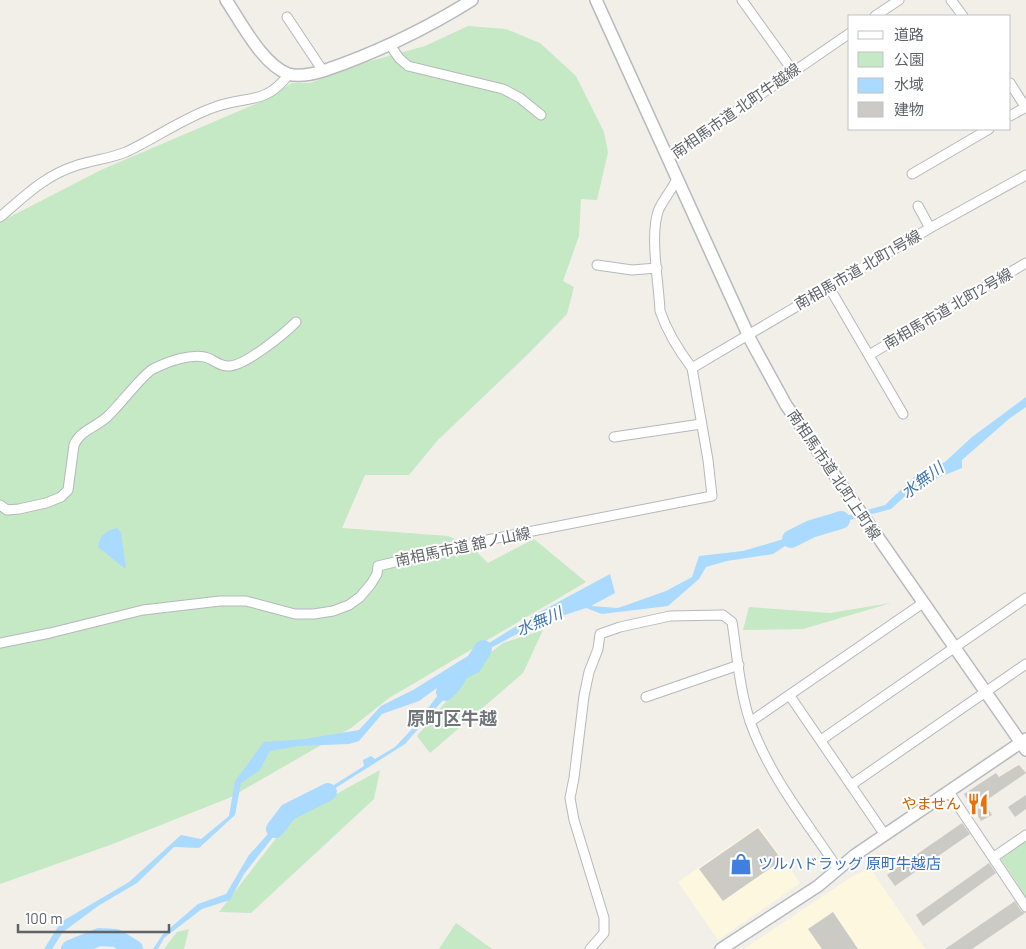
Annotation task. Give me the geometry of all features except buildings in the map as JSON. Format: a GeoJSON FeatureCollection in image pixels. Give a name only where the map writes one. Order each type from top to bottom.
{"type":"FeatureCollection","features":[{"type":"Feature","properties":{"kind":"street"},"geometry":{"type":"LineString","coordinates":[[226,0],[262,52],[272,63],[289,74],[312,74],[390,45],[437,22],[472,0]]}},
{"type":"Feature","properties":{"kind":"street"},"geometry":{"type":"LineString","coordinates":[[597,0],[668,158]]}},
{"type":"Feature","properties":{"kind":"street"},"geometry":{"type":"LineString","coordinates":[[876,15],[899,0]]}},
{"type":"Feature","properties":{"kind":"street"},"geometry":{"type":"LineString","coordinates":[[951,0],[963,15]]}},
{"type":"Feature","properties":{"kind":"street"},"geometry":{"type":"LineString","coordinates":[[744,1],[793,71]]}},
{"type":"Feature","properties":{"kind":"street"},"geometry":{"type":"LineString","coordinates":[[287,17],[322,71]]}},
{"type":"Feature","properties":{"kind":"street","name":"南相馬市道 北町牛越線"},"geometry":{"type":"LineString","coordinates":[[712,496],[692,368],[683,356],[660,311],[655,244],[656,219],[677,179],[668,158],[848,34]]}},
{"type":"Feature","properties":{"kind":"street"},"geometry":{"type":"LineString","coordinates":[[390,45],[399,58],[408,66],[503,89],[520,98],[541,115]]}},
{"type":"Feature","properties":{"kind":"street"},"geometry":{"type":"LineString","coordinates":[[0,218],[27,192],[58,172],[83,163],[124,153],[215,106],[258,98],[276,89],[289,74]]}},
{"type":"Feature","properties":{"kind":"street"},"geometry":{"type":"LineString","coordinates":[[1011,84],[1026,107],[1011,115]]}},
{"type":"Feature","properties":{"kind":"street"},"geometry":{"type":"LineString","coordinates":[[912,174],[987,130]]}},
{"type":"Feature","properties":{"kind":"street","name":"南相馬市道 北町1号線"},"geometry":{"type":"LineString","coordinates":[[692,368],[930,228],[1026,175]]}},
{"type":"Feature","properties":{"kind":"street","name":"南相馬市道 北町上町線"},"geometry":{"type":"LineString","coordinates":[[677,179],[748,334],[786,404],[833,475],[954,648],[1024,744]]}},
{"type":"Feature","properties":{"kind":"street"},"geometry":{"type":"LineString","coordinates":[[918,206],[930,228]]}},
{"type":"Feature","properties":{"kind":"street","name":"南相馬市道 北町2号線"},"geometry":{"type":"LineString","coordinates":[[869,355],[1026,263]]}},
{"type":"Feature","properties":{"kind":"street"},"geometry":{"type":"LineString","coordinates":[[597,265],[632,270],[657,268]]}},
{"type":"Feature","properties":{"kind":"street"},"geometry":{"type":"LineString","coordinates":[[829,287],[903,414]]}},
{"type":"Feature","properties":{"kind":"street"},"geometry":{"type":"LineString","coordinates":[[0,505],[7,510],[19,509],[61,497],[68,490],[76,439],[103,422],[151,369],[184,357],[207,358],[219,364],[229,366],[242,363],[286,332],[296,322]]}},
{"type":"Feature","properties":{"kind":"street"},"geometry":{"type":"LineString","coordinates":[[614,437],[701,424]]}},
{"type":"Feature","properties":{"kind":"street","name":"南相馬市道 舘ノ山線"},"geometry":{"type":"LineString","coordinates":[[0,643],[143,610],[220,601],[246,601],[295,614],[333,612],[349,605],[360,597],[377,574],[378,566],[487,540],[712,496]]}},
{"type":"Feature","properties":{"kind":"street"},"geometry":{"type":"LineString","coordinates":[[821,740],[1026,598]]}},
{"type":"Feature","properties":{"kind":"street"},"geometry":{"type":"LineString","coordinates":[[750,722],[790,696],[921,600]]}},
{"type":"Feature","properties":{"kind":"street"},"geometry":{"type":"LineString","coordinates":[[590,949],[604,933],[604,918],[582,849],[570,798],[584,696],[589,672],[598,649],[600,634],[620,627],[670,616],[723,615],[732,622],[750,722],[769,766],[838,869]]}},
{"type":"Feature","properties":{"kind":"street"},"geometry":{"type":"LineString","coordinates":[[851,785],[1026,664]]}},
{"type":"Feature","properties":{"kind":"street"},"geometry":{"type":"LineString","coordinates":[[646,697],[739,665]]}},
{"type":"Feature","properties":{"kind":"street"},"geometry":{"type":"LineString","coordinates":[[790,696],[885,835]]}},
{"type":"Feature","properties":{"kind":"street"},"geometry":{"type":"LineString","coordinates":[[721,949],[818,886],[885,835],[948,792],[1024,744]]}},
{"type":"Feature","properties":{"kind":"street"},"geometry":{"type":"LineString","coordinates":[[948,792],[1026,906]]}},
{"type":"Feature","properties":{"kind":"street"},"geometry":{"type":"LineString","coordinates":[[994,857],[1026,835]]}},
{"type":"Feature","properties":{"kind":"shaded area"},"geometry":{"type":"Polygon","coordinates":[[[759,826],[800,883],[718,940],[678,882],[759,826]]]}},
{"type":"Feature","properties":{"kind":"shaded area"},"geometry":{"type":"Polygon","coordinates":[[[870,868],[925,949],[744,949],[853,876],[870,868]]]}},
{"type":"Feature","properties":{"kind":"green space"},"geometry":{"type":"Polygon","coordinates":[[[468,26],[506,29],[540,43],[576,76],[604,132],[608,152],[597,200],[581,199],[579,236],[563,281],[574,287],[567,314],[437,441],[409,475],[365,475],[342,528],[448,536],[471,546],[488,563],[534,539],[586,582],[389,698],[351,728],[229,798],[110,845],[0,884],[0,222],[101,170],[260,102],[292,83],[310,83],[367,62],[425,46],[468,26]]]}},
{"type":"Feature","properties":{"kind":"green space"},"geometry":{"type":"Polygon","coordinates":[[[891,603],[803,629],[743,630],[749,607],[830,613],[891,603]]]}},
{"type":"Feature","properties":{"kind":"green space"},"geometry":{"type":"Polygon","coordinates":[[[543,630],[523,673],[430,753],[417,736],[481,660],[503,643],[543,630]]]}},
{"type":"Feature","properties":{"kind":"green space"},"geometry":{"type":"Polygon","coordinates":[[[380,770],[374,799],[251,913],[219,912],[291,819],[380,770]]]}},
{"type":"Feature","properties":{"kind":"green space"},"geometry":{"type":"Polygon","coordinates":[[[1026,841],[1026,897],[1001,859],[1026,841]]]}},
{"type":"Feature","properties":{"kind":"green space"},"geometry":{"type":"Polygon","coordinates":[[[456,923],[492,949],[439,949],[456,923]]]}},
{"type":"Feature","properties":{"kind":"green space"},"geometry":{"type":"Polygon","coordinates":[[[189,929],[184,949],[164,949],[177,932],[189,929]]]}},
{"type":"Feature","properties":{"kind":"water"},"geometry":{"type":"Polygon","coordinates":[[[1026,397],[1026,407],[1010,418],[962,460],[962,468],[915,487],[891,509],[820,528],[820,523],[885,505],[914,477],[945,462],[972,437],[1026,397]]]}},
{"type":"Feature","properties":{"kind":"water"},"geometry":{"type":"Polygon","coordinates":[[[820,523],[773,554],[727,561],[706,567],[699,579],[668,606],[602,614],[586,608],[534,625],[489,649],[405,744],[288,818],[244,874],[230,900],[202,909],[164,938],[158,949],[153,949],[163,934],[198,904],[226,894],[249,855],[288,812],[364,766],[363,760],[371,756],[375,759],[395,747],[412,729],[448,682],[462,674],[474,661],[419,701],[382,714],[359,741],[349,744],[299,746],[270,751],[259,771],[241,783],[235,815],[199,848],[174,847],[137,883],[98,906],[63,932],[52,949],[44,949],[61,922],[129,882],[181,835],[201,839],[229,816],[235,781],[264,742],[305,739],[359,730],[381,706],[413,690],[536,614],[610,574],[615,593],[591,606],[618,608],[666,591],[692,577],[699,556],[743,551],[787,538],[820,523]]]}},
{"type":"Feature","properties":{"kind":"water"},"geometry":{"type":"Polygon","coordinates":[[[117,528],[121,533],[126,568],[98,547],[100,539],[104,534],[117,528]]]}},
{"type":"Feature","properties":{"kind":"water"},"geometry":{"type":"Polygon","coordinates":[[[91,937],[116,938],[140,949],[128,949],[117,941],[85,943],[73,949],[63,949],[91,937]]]}},
{"type":"Feature","properties":{"kind":"waterway","name":"水無川"},"geometry":{"type":"LineString","coordinates":[[791,539],[811,529],[841,520]]}},
{"type":"Feature","properties":{"kind":"waterway","name":"水無川"},"geometry":{"type":"LineString","coordinates":[[445,692],[461,671],[473,665],[483,649]]}},
{"type":"Feature","properties":{"kind":"waterway","name":"水無川"},"geometry":{"type":"LineString","coordinates":[[275,829],[288,812],[328,792]]}},
{"type":"Feature","properties":{"kind":"waterway","name":"水無川"},"geometry":{"type":"LineString","coordinates":[[70,949],[99,937],[116,938],[134,949]]}},
{"type":"Feature","properties":{"kind":"place","name":"やません"},"geometry":{"type":"Point","coordinates":[978,804]}},
{"type":"Feature","properties":{"kind":"place","name":"ツルハドラッグ 原町牛越店"},"geometry":{"type":"Point","coordinates":[741,864]}},
{"type":"Feature","properties":{"kind":"district","name":"原町区牛越"},"geometry":{"type":"Point","coordinates":[452,719]}}]}
